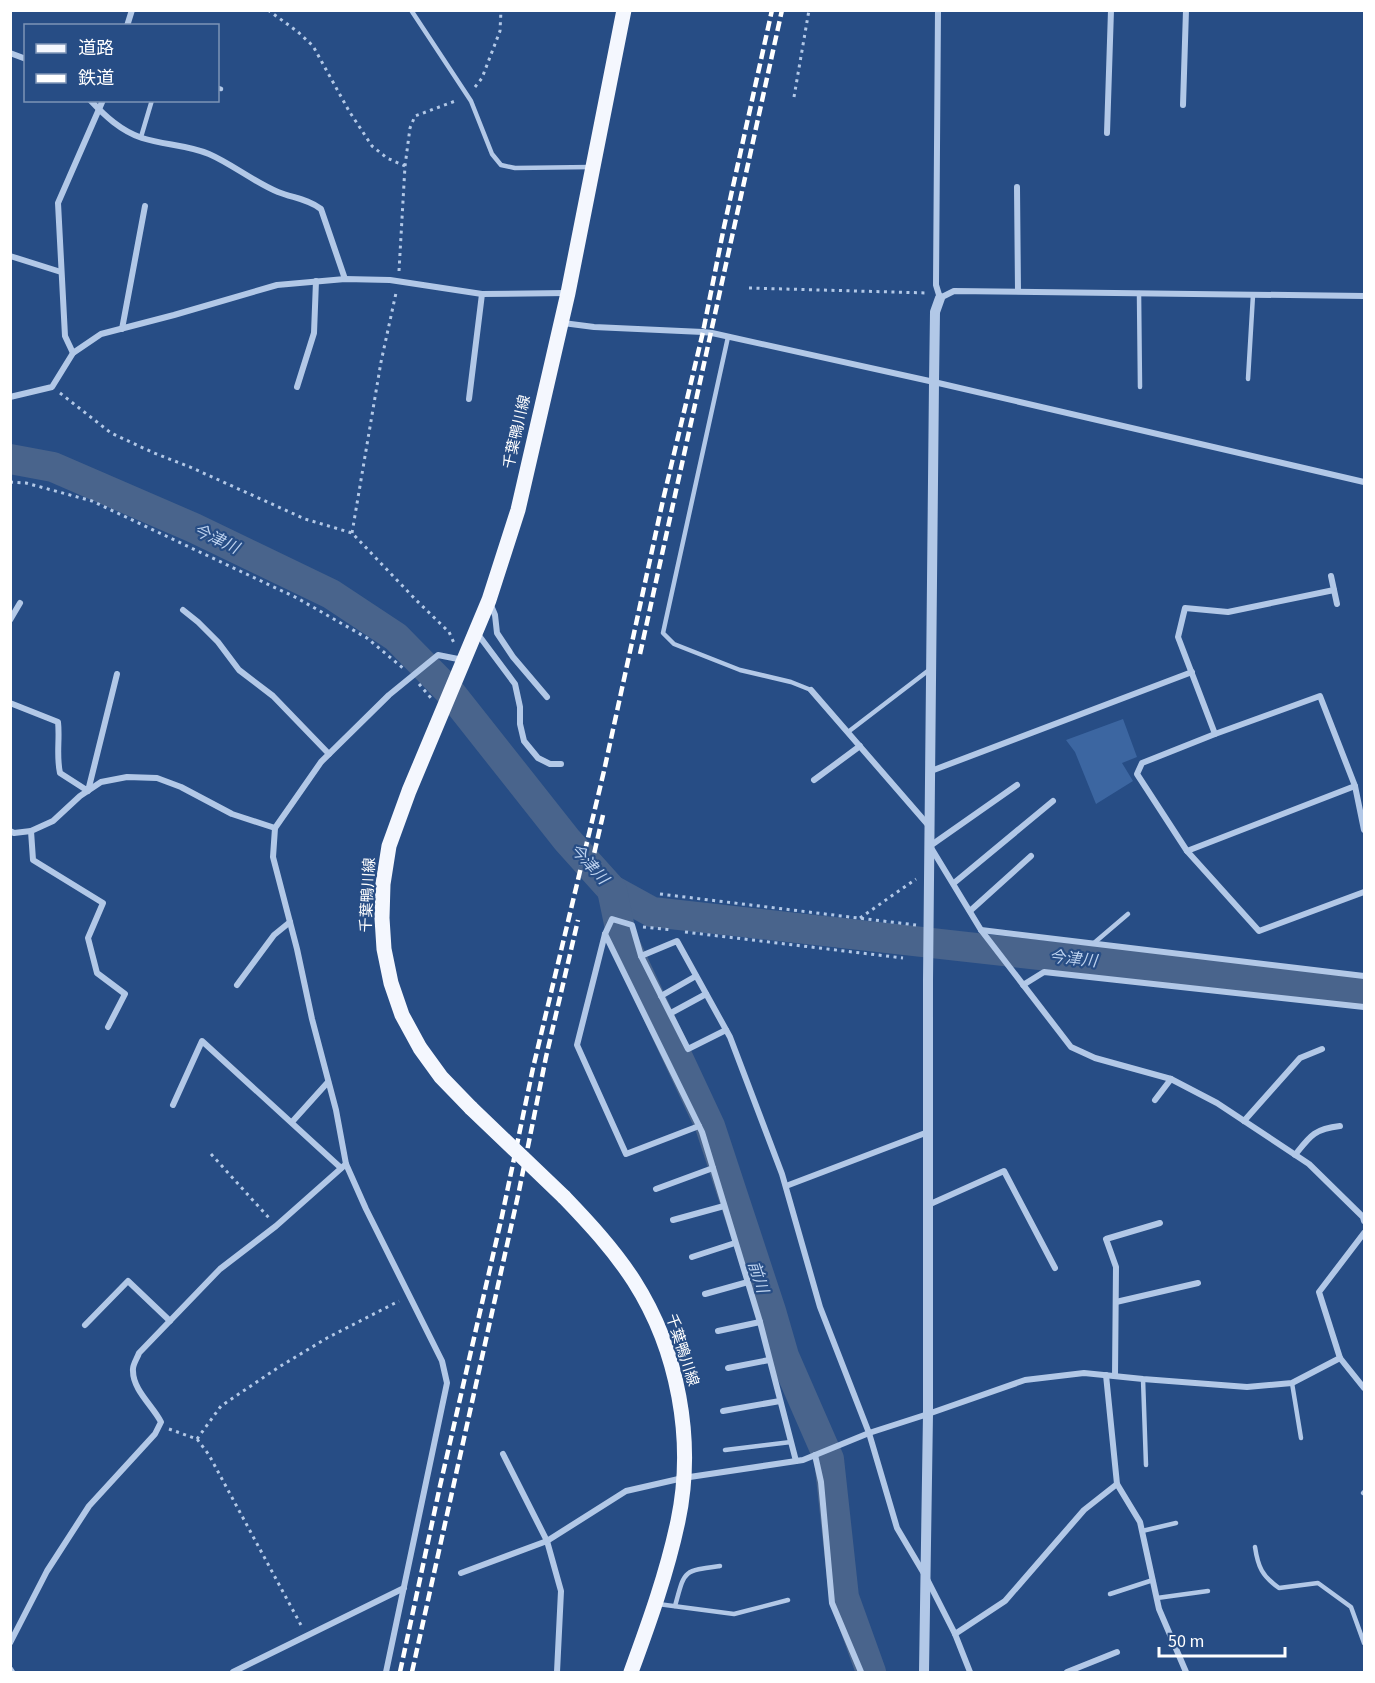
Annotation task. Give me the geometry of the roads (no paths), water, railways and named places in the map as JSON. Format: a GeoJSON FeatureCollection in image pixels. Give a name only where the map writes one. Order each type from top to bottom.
{"type":"FeatureCollection","features":[{"type":"Feature","properties":{"kind":"main road","name":"千葉鴨川線"},"geometry":{"type":"LineString","coordinates":[[624,10],[568,294],[518,510],[477,632],[409,791],[389,846],[383,884],[382,918],[384,949],[391,983],[402,1015],[420,1048],[441,1077],[591,1226],[627,1272],[659,1328],[674,1377],[683,1423],[685,1453],[683,1478],[679,1518],[656,1603],[631,1672]]}},
{"type":"Feature","properties":{"kind":"street"},"geometry":{"type":"LineString","coordinates":[[938,10],[936,285],[940,298]]}},
{"type":"Feature","properties":{"kind":"street"},"geometry":{"type":"LineString","coordinates":[[1107,133],[1111,10]]}},
{"type":"Feature","properties":{"kind":"street"},"geometry":{"type":"LineString","coordinates":[[1183,105],[1186,10]]}},
{"type":"Feature","properties":{"kind":"street"},"geometry":{"type":"LineString","coordinates":[[92,102],[115,124],[141,137],[181,145],[210,155],[280,193],[313,203],[321,209],[345,279]]}},
{"type":"Feature","properties":{"kind":"street"},"geometry":{"type":"LineString","coordinates":[[73,353],[65,336],[58,203],[103,102]]}},
{"type":"Feature","properties":{"kind":"street"},"geometry":{"type":"LineString","coordinates":[[1017,187],[1018,291]]}},
{"type":"Feature","properties":{"kind":"street"},"geometry":{"type":"LineString","coordinates":[[122,329],[145,206]]}},
{"type":"Feature","properties":{"kind":"street"},"geometry":{"type":"LineString","coordinates":[[10,256],[61,272]]}},
{"type":"Feature","properties":{"kind":"street"},"geometry":{"type":"LineString","coordinates":[[10,397],[52,387],[73,353],[101,334],[277,285],[345,279],[398,281],[482,294],[549,292],[568,294]]}},
{"type":"Feature","properties":{"kind":"street"},"geometry":{"type":"LineString","coordinates":[[297,387],[314,333],[316,281]]}},
{"type":"Feature","properties":{"kind":"street"},"geometry":{"type":"LineString","coordinates":[[924,1672],[928,1414],[928,980],[934,312],[940,298],[954,291],[1365,296]]}},
{"type":"Feature","properties":{"kind":"street"},"geometry":{"type":"LineString","coordinates":[[469,399],[482,294]]}},
{"type":"Feature","properties":{"kind":"street"},"geometry":{"type":"LineString","coordinates":[[561,323],[594,327],[703,332],[933,382],[1365,482]]}},
{"type":"Feature","properties":{"kind":"street"},"geometry":{"type":"LineString","coordinates":[[1331,576],[1337,604]]}},
{"type":"Feature","properties":{"kind":"street"},"geometry":{"type":"LineString","coordinates":[[1215,734],[1178,637],[1185,608],[1228,612],[1334,590]]}},
{"type":"Feature","properties":{"kind":"street"},"geometry":{"type":"LineString","coordinates":[[489,600],[495,615],[497,633],[513,657],[547,697]]}},
{"type":"Feature","properties":{"kind":"street"},"geometry":{"type":"LineString","coordinates":[[10,620],[20,603]]}},
{"type":"Feature","properties":{"kind":"street"},"geometry":{"type":"LineString","coordinates":[[183,610],[218,642],[239,670],[273,696],[328,754]]}},
{"type":"Feature","properties":{"kind":"street"},"geometry":{"type":"LineString","coordinates":[[477,632],[515,684],[524,741],[538,758],[550,764],[561,764]]}},
{"type":"Feature","properties":{"kind":"street"},"geometry":{"type":"LineString","coordinates":[[386,1672],[447,1383],[442,1361],[343,1166],[336,1110],[273,857],[275,828],[321,762],[389,694],[438,655],[464,660]]}},
{"type":"Feature","properties":{"kind":"street"},"geometry":{"type":"LineString","coordinates":[[931,771],[1192,672]]}},
{"type":"Feature","properties":{"kind":"street"},"geometry":{"type":"LineString","coordinates":[[87,791],[117,674]]}},
{"type":"Feature","properties":{"kind":"street"},"geometry":{"type":"LineString","coordinates":[[812,690],[930,826]]}},
{"type":"Feature","properties":{"kind":"street"},"geometry":{"type":"LineString","coordinates":[[1365,830],[1355,786],[1320,696],[1142,763],[1137,774],[1187,851],[1258,931],[1365,892]]}},
{"type":"Feature","properties":{"kind":"street"},"geometry":{"type":"LineString","coordinates":[[10,703],[58,722],[60,735],[57,750],[60,772],[87,791]]}},
{"type":"Feature","properties":{"kind":"street"},"geometry":{"type":"LineString","coordinates":[[814,780],[860,746]]}},
{"type":"Feature","properties":{"kind":"street"},"geometry":{"type":"LineString","coordinates":[[10,831],[14,833],[31,831],[53,821],[80,796],[101,782],[128,777],[157,778],[232,814],[275,828]]}},
{"type":"Feature","properties":{"kind":"street"},"geometry":{"type":"LineString","coordinates":[[930,846],[1017,785]]}},
{"type":"Feature","properties":{"kind":"street"},"geometry":{"type":"LineString","coordinates":[[1187,851],[1355,786]]}},
{"type":"Feature","properties":{"kind":"street"},"geometry":{"type":"LineString","coordinates":[[954,883],[1053,801]]}},
{"type":"Feature","properties":{"kind":"street"},"geometry":{"type":"LineString","coordinates":[[31,831],[33,860],[103,903],[88,938],[97,974],[125,994],[108,1027]]}},
{"type":"Feature","properties":{"kind":"street"},"geometry":{"type":"LineString","coordinates":[[930,846],[981,930],[1071,1047],[1095,1058],[1171,1079],[1216,1103],[1309,1164],[1364,1218]]}},
{"type":"Feature","properties":{"kind":"street"},"geometry":{"type":"LineString","coordinates":[[970,910],[1031,856]]}},
{"type":"Feature","properties":{"kind":"street"},"geometry":{"type":"LineString","coordinates":[[699,1126],[626,1154],[577,1045],[605,934],[612,919],[632,925],[641,956],[688,1049],[726,1030]]}},
{"type":"Feature","properties":{"kind":"street"},"geometry":{"type":"LineString","coordinates":[[237,985],[274,935],[290,922]]}},
{"type":"Feature","properties":{"kind":"street"},"geometry":{"type":"LineString","coordinates":[[981,930],[1365,976]]}},
{"type":"Feature","properties":{"kind":"street"},"geometry":{"type":"LineString","coordinates":[[605,934],[699,1126],[760,1322],[796,1461]]}},
{"type":"Feature","properties":{"kind":"street"},"geometry":{"type":"LineString","coordinates":[[641,956],[677,941],[726,1030],[786,1186],[820,1307],[869,1433],[897,1528],[926,1577],[955,1634],[970,1672]]}},
{"type":"Feature","properties":{"kind":"street"},"geometry":{"type":"LineString","coordinates":[[1023,985],[1044,972],[1365,1007]]}},
{"type":"Feature","properties":{"kind":"street"},"geometry":{"type":"LineString","coordinates":[[661,996],[696,976]]}},
{"type":"Feature","properties":{"kind":"street"},"geometry":{"type":"LineString","coordinates":[[671,1013],[706,994]]}},
{"type":"Feature","properties":{"kind":"street"},"geometry":{"type":"LineString","coordinates":[[173,1105],[202,1041],[343,1166]]}},
{"type":"Feature","properties":{"kind":"street"},"geometry":{"type":"LineString","coordinates":[[1244,1121],[1300,1058],[1322,1049]]}},
{"type":"Feature","properties":{"kind":"street"},"geometry":{"type":"LineString","coordinates":[[1155,1100],[1171,1079]]}},
{"type":"Feature","properties":{"kind":"street"},"geometry":{"type":"LineString","coordinates":[[291,1122],[328,1082]]}},
{"type":"Feature","properties":{"kind":"street"},"geometry":{"type":"LineString","coordinates":[[1295,1155],[1312,1133],[1340,1126]]}},
{"type":"Feature","properties":{"kind":"street"},"geometry":{"type":"LineString","coordinates":[[786,1186],[928,1132]]}},
{"type":"Feature","properties":{"kind":"street"},"geometry":{"type":"LineString","coordinates":[[10,1643],[47,1571],[89,1506],[159,1426],[160,1422],[156,1413],[136,1385],[132,1369],[139,1353],[220,1269],[276,1226],[343,1166]]}},
{"type":"Feature","properties":{"kind":"street"},"geometry":{"type":"LineString","coordinates":[[656,1189],[712,1168]]}},
{"type":"Feature","properties":{"kind":"street"},"geometry":{"type":"LineString","coordinates":[[928,1205],[1004,1171],[1055,1268]]}},
{"type":"Feature","properties":{"kind":"street"},"geometry":{"type":"LineString","coordinates":[[673,1220],[724,1206]]}},
{"type":"Feature","properties":{"kind":"street"},"geometry":{"type":"LineString","coordinates":[[1115,1376],[1116,1267],[1106,1239],[1160,1223]]}},
{"type":"Feature","properties":{"kind":"street"},"geometry":{"type":"LineString","coordinates":[[1365,1233],[1319,1292],[1340,1358],[1365,1388]]}},
{"type":"Feature","properties":{"kind":"street"},"geometry":{"type":"LineString","coordinates":[[692,1257],[735,1243]]}},
{"type":"Feature","properties":{"kind":"street"},"geometry":{"type":"LineString","coordinates":[[85,1325],[128,1281],[170,1321]]}},
{"type":"Feature","properties":{"kind":"street"},"geometry":{"type":"LineString","coordinates":[[705,1294],[747,1282]]}},
{"type":"Feature","properties":{"kind":"street"},"geometry":{"type":"LineString","coordinates":[[1116,1302],[1198,1283]]}},
{"type":"Feature","properties":{"kind":"street"},"geometry":{"type":"LineString","coordinates":[[718,1331],[760,1322]]}},
{"type":"Feature","properties":{"kind":"street"},"geometry":{"type":"LineString","coordinates":[[461,1573],[547,1541],[626,1491],[683,1478],[796,1461],[869,1433],[1024,1380],[1084,1373],[1246,1387],[1292,1383],[1340,1358]]}},
{"type":"Feature","properties":{"kind":"street"},"geometry":{"type":"LineString","coordinates":[[728,1368],[769,1360]]}},
{"type":"Feature","properties":{"kind":"street"},"geometry":{"type":"LineString","coordinates":[[1106,1375],[1117,1484],[1140,1522],[1159,1609],[1186,1672]]}},
{"type":"Feature","properties":{"kind":"street"},"geometry":{"type":"LineString","coordinates":[[723,1411],[780,1401]]}},
{"type":"Feature","properties":{"kind":"street"},"geometry":{"type":"LineString","coordinates":[[503,1454],[547,1541],[561,1592],[557,1672]]}},
{"type":"Feature","properties":{"kind":"street"},"geometry":{"type":"LineString","coordinates":[[815,1455],[821,1482],[832,1603],[861,1672]]}},
{"type":"Feature","properties":{"kind":"street"},"geometry":{"type":"LineString","coordinates":[[955,1634],[1005,1602],[1084,1510],[1117,1484]]}},
{"type":"Feature","properties":{"kind":"street"},"geometry":{"type":"LineString","coordinates":[[233,1672],[404,1588]]}},
{"type":"Feature","properties":{"kind":"street"},"geometry":{"type":"LineString","coordinates":[[1067,1672],[1117,1652]]}},
{"type":"Feature","properties":{"kind":"lane"},"geometry":{"type":"LineString","coordinates":[[411,10],[468,96],[492,154],[501,165],[515,168],[594,167]]}},
{"type":"Feature","properties":{"kind":"lane"},"geometry":{"type":"LineString","coordinates":[[141,137],[151,102]]}},
{"type":"Feature","properties":{"kind":"lane"},"geometry":{"type":"LineString","coordinates":[[1139,293],[1140,387]]}},
{"type":"Feature","properties":{"kind":"lane"},"geometry":{"type":"LineString","coordinates":[[1248,379],[1253,295]]}},
{"type":"Feature","properties":{"kind":"lane"},"geometry":{"type":"LineString","coordinates":[[728,337],[663,633],[674,644],[740,670],[791,682],[812,690]]}},
{"type":"Feature","properties":{"kind":"lane"},"geometry":{"type":"LineString","coordinates":[[848,732],[931,669]]}},
{"type":"Feature","properties":{"kind":"lane"},"geometry":{"type":"LineString","coordinates":[[1094,943],[1128,914]]}},
{"type":"Feature","properties":{"kind":"lane"},"geometry":{"type":"LineString","coordinates":[[1143,1379],[1146,1465]]}},
{"type":"Feature","properties":{"kind":"lane"},"geometry":{"type":"LineString","coordinates":[[1292,1383],[1301,1438]]}},
{"type":"Feature","properties":{"kind":"lane"},"geometry":{"type":"LineString","coordinates":[[725,1450],[791,1442]]}},
{"type":"Feature","properties":{"kind":"lane"},"geometry":{"type":"LineString","coordinates":[[1142,1531],[1176,1523]]}},
{"type":"Feature","properties":{"kind":"lane"},"geometry":{"type":"LineString","coordinates":[[1255,1546],[1258,1565],[1269,1580],[1279,1588],[1318,1583],[1351,1607],[1365,1643]]}},
{"type":"Feature","properties":{"kind":"lane"},"geometry":{"type":"LineString","coordinates":[[675,1606],[683,1576],[694,1569],[720,1566]]}},
{"type":"Feature","properties":{"kind":"lane"},"geometry":{"type":"LineString","coordinates":[[1110,1594],[1153,1580]]}},
{"type":"Feature","properties":{"kind":"lane"},"geometry":{"type":"LineString","coordinates":[[1157,1598],[1208,1591]]}},
{"type":"Feature","properties":{"kind":"lane"},"geometry":{"type":"LineString","coordinates":[[656,1603],[734,1614],[788,1600]]}},
{"type":"Feature","properties":{"kind":"waterway","name":"前川"},"geometry":{"type":"LineString","coordinates":[[10,459],[53,467],[194,528],[331,594],[396,637],[450,692],[567,840],[612,890],[652,912],[1364,991]]}},
{"type":"Feature","properties":{"kind":"waterway","name":"前川"},"geometry":{"type":"LineString","coordinates":[[612,890],[622,938],[710,1126],[784,1356],[829,1459],[844,1597],[871,1672]]}},
{"type":"Feature","properties":{"kind":"railway"},"geometry":{"type":"LineString","coordinates":[[400,1672],[533,1068],[604,771],[663,500],[703,332],[772,10]]}},
{"type":"Feature","properties":{"kind":"railway"},"geometry":{"type":"LineString","coordinates":[[640,654],[782,10]]}},
{"type":"Feature","properties":{"kind":"railway"},"geometry":{"type":"LineString","coordinates":[[591,867],[603,815]]}},
{"type":"Feature","properties":{"kind":"railway"},"geometry":{"type":"LineString","coordinates":[[412,1672],[578,920]]}},
{"type":"Feature","properties":{"kind":"water label","name":"今津川"},"geometry":{"type":"Point","coordinates":[216,539]}},
{"type":"Feature","properties":{"kind":"water label","name":"今津川"},"geometry":{"type":"Point","coordinates":[589,864]}},
{"type":"Feature","properties":{"kind":"water label","name":"今津川"},"geometry":{"type":"Point","coordinates":[1073,959]}}]}
